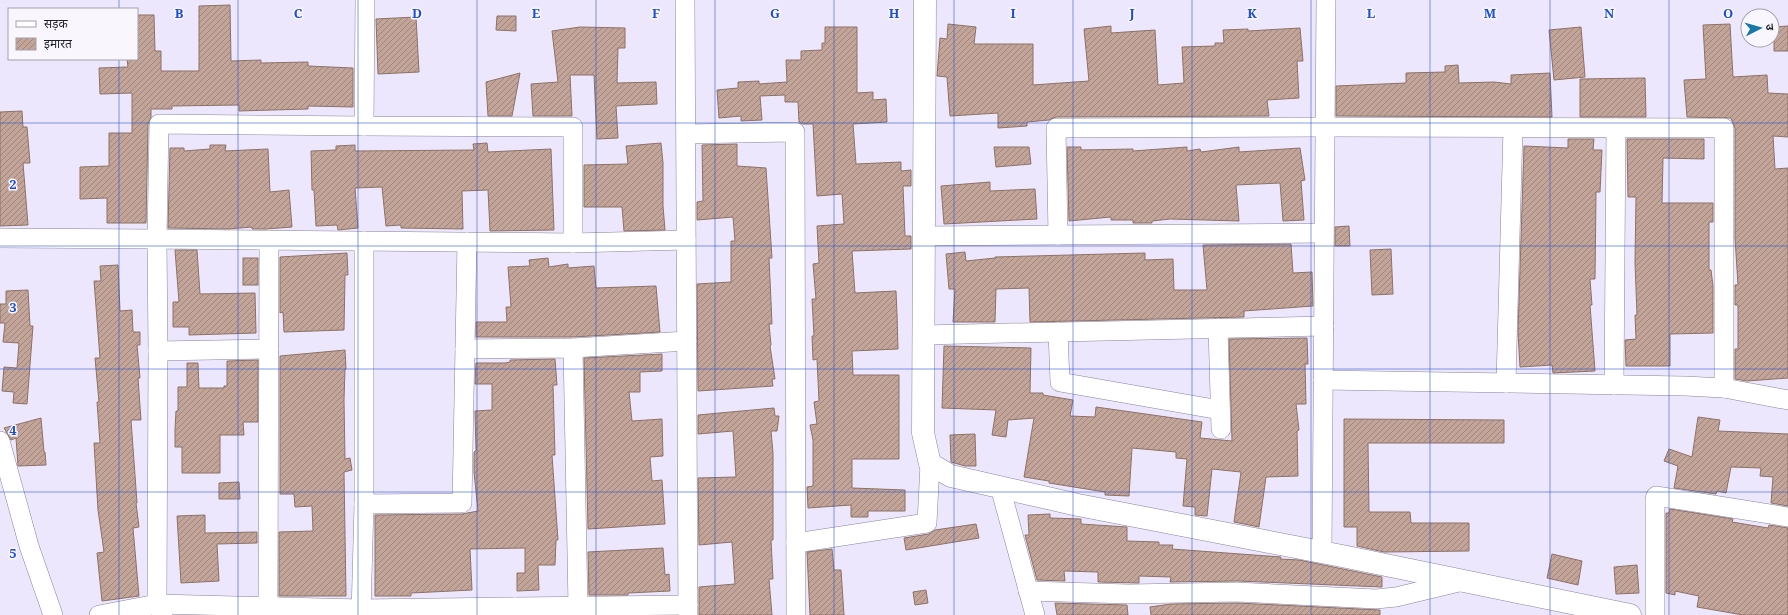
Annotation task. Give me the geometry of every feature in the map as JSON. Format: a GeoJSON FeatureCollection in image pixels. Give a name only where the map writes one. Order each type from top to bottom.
{"type":"FeatureCollection","features":[{"type":"Feature","properties":{"kind":"street"},"geometry":{"type":"LineString","coordinates":[[364,126],[365,0]]}},
{"type":"Feature","properties":{"kind":"street"},"geometry":{"type":"LineString","coordinates":[[99,615],[160,609],[361,612],[515,611],[578,606],[688,610],[686,240],[687,134],[685,0]]}},
{"type":"Feature","properties":{"kind":"street"},"geometry":{"type":"LineString","coordinates":[[796,542],[927,523],[930,464],[923,433],[925,0]]}},
{"type":"Feature","properties":{"kind":"street"},"geometry":{"type":"LineString","coordinates":[[1322,552],[1326,0]]}},
{"type":"Feature","properties":{"kind":"street"},"geometry":{"type":"LineString","coordinates":[[160,609],[157,239],[159,124],[573,127],[573,243]]}},
{"type":"Feature","properties":{"kind":"street"},"geometry":{"type":"LineString","coordinates":[[1058,235],[1056,128],[1724,128],[1724,388]]}},
{"type":"Feature","properties":{"kind":"street"},"geometry":{"type":"LineString","coordinates":[[1506,383],[1514,128]]}},
{"type":"Feature","properties":{"kind":"street"},"geometry":{"type":"LineString","coordinates":[[1614,385],[1616,128]]}},
{"type":"Feature","properties":{"kind":"street"},"geometry":{"type":"LineString","coordinates":[[687,134],[795,132],[796,615]]}},
{"type":"Feature","properties":{"kind":"street"},"geometry":{"type":"LineString","coordinates":[[924,236],[1324,233]]}},
{"type":"Feature","properties":{"kind":"street"},"geometry":{"type":"LineString","coordinates":[[0,238],[573,243],[686,240]]}},
{"type":"Feature","properties":{"kind":"street"},"geometry":{"type":"LineString","coordinates":[[269,240],[269,611]]}},
{"type":"Feature","properties":{"kind":"street"},"geometry":{"type":"LineString","coordinates":[[361,612],[364,504],[364,241]]}},
{"type":"Feature","properties":{"kind":"street"},"geometry":{"type":"LineString","coordinates":[[364,504],[462,503],[467,242]]}},
{"type":"Feature","properties":{"kind":"street"},"geometry":{"type":"LineString","coordinates":[[923,335],[1324,326]]}},
{"type":"Feature","properties":{"kind":"street"},"geometry":{"type":"LineString","coordinates":[[1218,328],[1221,429]]}},
{"type":"Feature","properties":{"kind":"street"},"geometry":{"type":"LineString","coordinates":[[1058,332],[1060,382],[1220,410]]}},
{"type":"Feature","properties":{"kind":"street"},"geometry":{"type":"LineString","coordinates":[[465,349],[573,348],[687,341]]}},
{"type":"Feature","properties":{"kind":"street"},"geometry":{"type":"LineString","coordinates":[[573,348],[578,606]]}},
{"type":"Feature","properties":{"kind":"street"},"geometry":{"type":"LineString","coordinates":[[158,351],[269,350]]}},
{"type":"Feature","properties":{"kind":"street"},"geometry":{"type":"LineString","coordinates":[[1323,380],[1724,388],[1788,400]]}},
{"type":"Feature","properties":{"kind":"street"},"geometry":{"type":"LineString","coordinates":[[0,441],[29,546],[53,615]]}},
{"type":"Feature","properties":{"kind":"street"},"geometry":{"type":"LineString","coordinates":[[930,464],[951,476],[1078,506],[1322,552],[1463,581],[1556,608],[1630,615]]}},
{"type":"Feature","properties":{"kind":"street"},"geometry":{"type":"LineString","coordinates":[[1000,487],[1035,615]]}},
{"type":"Feature","properties":{"kind":"street"},"geometry":{"type":"LineString","coordinates":[[1655,615],[1656,496],[1788,517]]}},
{"type":"Feature","properties":{"kind":"street"},"geometry":{"type":"LineString","coordinates":[[1028,591],[1129,594],[1237,592],[1376,599],[1396,597],[1463,581]]}},
{"type":"Feature","properties":{"kind":"building"},"geometry":{"type":"Polygon","coordinates":[[[230,5],[231,61],[261,60],[261,63],[308,62],[308,66],[353,68],[353,107],[308,106],[308,109],[239,111],[239,105],[172,106],[172,109],[151,109],[151,117],[148,124],[146,223],[107,223],[107,198],[80,199],[80,167],[109,166],[109,133],[132,133],[132,93],[100,94],[99,68],[128,67],[127,60],[138,60],[138,15],[154,15],[155,51],[161,51],[161,71],[199,71],[199,6],[230,5]]]}},
{"type":"Feature","properties":{"kind":"building"},"geometry":{"type":"Polygon","coordinates":[[[497,16],[516,16],[516,31],[496,30],[497,16]]]}},
{"type":"Feature","properties":{"kind":"building"},"geometry":{"type":"Polygon","coordinates":[[[416,17],[419,72],[378,74],[376,19],[416,17]]]}},
{"type":"Feature","properties":{"kind":"building"},"geometry":{"type":"Polygon","coordinates":[[[948,24],[976,27],[974,44],[1033,44],[1033,85],[1089,81],[1084,29],[1111,26],[1111,33],[1155,30],[1158,85],[1184,83],[1182,47],[1215,46],[1215,43],[1224,43],[1223,30],[1248,29],[1248,31],[1300,28],[1303,61],[1297,61],[1299,98],[1267,100],[1269,116],[1056,117],[1049,120],[1027,122],[1027,126],[998,128],[998,113],[950,116],[947,77],[937,76],[940,38],[947,39],[948,24]]]}},
{"type":"Feature","properties":{"kind":"building"},"geometry":{"type":"Polygon","coordinates":[[[1730,24],[1733,77],[1767,75],[1768,93],[1788,94],[1788,137],[1773,136],[1775,169],[1788,168],[1788,378],[1747,381],[1735,379],[1735,349],[1738,349],[1738,305],[1735,305],[1735,285],[1738,285],[1735,238],[1735,128],[1731,118],[1687,117],[1684,80],[1706,79],[1703,25],[1730,24]]]}},
{"type":"Feature","properties":{"kind":"building"},"geometry":{"type":"Polygon","coordinates":[[[1788,26],[1788,51],[1774,51],[1774,48],[1780,48],[1780,27],[1788,26]]]}},
{"type":"Feature","properties":{"kind":"building"},"geometry":{"type":"Polygon","coordinates":[[[580,27],[625,28],[625,48],[618,48],[617,83],[656,82],[657,104],[616,106],[618,138],[597,139],[594,75],[570,75],[572,116],[533,116],[531,84],[558,82],[552,31],[580,27]]]}},
{"type":"Feature","properties":{"kind":"building"},"geometry":{"type":"Polygon","coordinates":[[[825,27],[857,27],[857,93],[873,92],[873,100],[886,99],[887,122],[853,124],[856,164],[901,162],[901,171],[911,170],[911,186],[903,186],[905,236],[911,236],[911,249],[852,251],[855,293],[896,291],[898,349],[852,351],[853,375],[899,375],[899,459],[852,459],[852,488],[905,490],[905,511],[868,511],[868,517],[851,517],[851,505],[808,508],[807,487],[813,486],[813,440],[810,425],[817,424],[814,402],[819,401],[817,359],[813,360],[812,336],[814,336],[812,299],[816,299],[813,264],[819,263],[817,226],[844,224],[842,194],[817,196],[813,124],[803,124],[799,122],[798,102],[785,102],[785,95],[760,96],[762,120],[741,121],[741,116],[719,118],[717,90],[738,88],[738,82],[759,81],[759,84],[787,82],[786,60],[801,60],[801,51],[822,50],[822,43],[825,43],[825,27]]]}},
{"type":"Feature","properties":{"kind":"building"},"geometry":{"type":"Polygon","coordinates":[[[1581,27],[1585,77],[1554,80],[1549,30],[1581,27]]]}},
{"type":"Feature","properties":{"kind":"building"},"geometry":{"type":"Polygon","coordinates":[[[1458,65],[1459,83],[1494,82],[1511,84],[1511,75],[1550,73],[1552,117],[1336,116],[1336,86],[1406,83],[1406,73],[1445,72],[1445,66],[1458,65]]]}},
{"type":"Feature","properties":{"kind":"building"},"geometry":{"type":"Polygon","coordinates":[[[520,73],[512,116],[488,116],[486,82],[520,73]]]}},
{"type":"Feature","properties":{"kind":"building"},"geometry":{"type":"Polygon","coordinates":[[[1645,78],[1646,117],[1580,117],[1580,79],[1645,78]]]}},
{"type":"Feature","properties":{"kind":"building"},"geometry":{"type":"Polygon","coordinates":[[[22,111],[23,127],[27,127],[30,163],[23,163],[28,225],[0,226],[0,112],[22,111]]]}},
{"type":"Feature","properties":{"kind":"building"},"geometry":{"type":"Polygon","coordinates":[[[1568,139],[1594,139],[1593,150],[1602,150],[1600,192],[1596,192],[1595,279],[1590,279],[1592,305],[1590,305],[1595,371],[1553,373],[1552,365],[1520,367],[1518,332],[1524,146],[1568,148],[1568,139]]]}},
{"type":"Feature","properties":{"kind":"building"},"geometry":{"type":"Polygon","coordinates":[[[1627,139],[1704,139],[1704,159],[1663,158],[1662,203],[1713,203],[1713,222],[1709,222],[1709,270],[1711,270],[1713,286],[1713,333],[1670,334],[1670,366],[1626,366],[1625,340],[1636,339],[1635,315],[1637,315],[1635,262],[1636,197],[1628,197],[1627,139]]]}},
{"type":"Feature","properties":{"kind":"building"},"geometry":{"type":"Polygon","coordinates":[[[487,143],[488,152],[551,149],[554,230],[490,231],[488,190],[462,191],[463,229],[401,228],[401,225],[386,226],[382,187],[355,188],[358,228],[338,230],[337,225],[316,226],[314,190],[312,190],[311,151],[336,150],[336,146],[355,145],[355,151],[474,150],[473,144],[487,143]]]}},
{"type":"Feature","properties":{"kind":"building"},"geometry":{"type":"Polygon","coordinates":[[[661,143],[665,230],[624,231],[622,207],[584,207],[584,165],[628,164],[626,146],[661,143]]]}},
{"type":"Feature","properties":{"kind":"building"},"geometry":{"type":"Polygon","coordinates":[[[737,144],[737,166],[766,168],[772,258],[769,258],[772,324],[769,324],[770,346],[775,379],[772,379],[773,386],[698,391],[697,284],[731,282],[731,241],[735,241],[733,217],[697,220],[697,202],[703,201],[702,145],[737,144]]]}},
{"type":"Feature","properties":{"kind":"building"},"geometry":{"type":"Polygon","coordinates":[[[210,145],[226,145],[225,151],[268,149],[270,192],[289,190],[292,227],[266,229],[252,229],[252,227],[228,229],[168,228],[170,148],[184,148],[184,151],[210,149],[210,145]]]}},
{"type":"Feature","properties":{"kind":"building"},"geometry":{"type":"Polygon","coordinates":[[[994,147],[1029,147],[1031,164],[996,167],[994,147]]]}},
{"type":"Feature","properties":{"kind":"building"},"geometry":{"type":"Polygon","coordinates":[[[1067,147],[1081,147],[1081,150],[1133,149],[1133,151],[1187,147],[1187,151],[1200,149],[1201,152],[1239,147],[1239,152],[1300,148],[1305,180],[1301,181],[1304,220],[1283,221],[1280,183],[1236,185],[1239,221],[1170,219],[1152,221],[1152,223],[1133,223],[1133,220],[1111,220],[1111,217],[1069,221],[1067,147]]]}},
{"type":"Feature","properties":{"kind":"building"},"geometry":{"type":"Polygon","coordinates":[[[990,182],[990,191],[1035,189],[1037,219],[944,224],[941,186],[990,182]]]}},
{"type":"Feature","properties":{"kind":"building"},"geometry":{"type":"Polygon","coordinates":[[[1349,226],[1350,246],[1335,246],[1335,227],[1349,226]]]}},
{"type":"Feature","properties":{"kind":"building"},"geometry":{"type":"Polygon","coordinates":[[[1291,244],[1293,273],[1312,272],[1313,306],[1244,311],[1244,317],[1030,322],[1029,288],[996,289],[995,322],[953,322],[955,289],[949,289],[946,254],[965,252],[966,261],[995,257],[1145,253],[1145,260],[1173,259],[1174,290],[1207,290],[1203,245],[1291,244]]]}},
{"type":"Feature","properties":{"kind":"building"},"geometry":{"type":"Polygon","coordinates":[[[1391,249],[1393,294],[1372,295],[1370,250],[1391,249]]]}},
{"type":"Feature","properties":{"kind":"building"},"geometry":{"type":"Polygon","coordinates":[[[175,250],[197,250],[200,294],[255,293],[256,333],[189,335],[189,327],[173,327],[173,302],[179,302],[175,250]]]}},
{"type":"Feature","properties":{"kind":"building"},"geometry":{"type":"Polygon","coordinates":[[[347,253],[348,275],[345,275],[344,330],[284,332],[283,312],[280,313],[280,257],[347,253]]]}},
{"type":"Feature","properties":{"kind":"building"},"geometry":{"type":"Polygon","coordinates":[[[243,258],[258,258],[258,285],[243,285],[243,258]]]}},
{"type":"Feature","properties":{"kind":"building"},"geometry":{"type":"Polygon","coordinates":[[[548,258],[549,267],[568,264],[568,268],[594,266],[596,288],[656,286],[660,332],[573,337],[476,337],[476,322],[507,322],[506,307],[511,307],[508,267],[530,266],[529,260],[548,258]]]}},
{"type":"Feature","properties":{"kind":"building"},"geometry":{"type":"Polygon","coordinates":[[[118,265],[120,311],[132,310],[133,332],[140,332],[140,345],[137,345],[140,378],[138,378],[141,420],[131,420],[136,503],[139,527],[133,528],[139,596],[102,601],[97,553],[104,552],[98,510],[94,443],[100,443],[97,402],[99,402],[95,358],[100,358],[94,281],[101,281],[100,266],[118,265]]]}},
{"type":"Feature","properties":{"kind":"building"},"geometry":{"type":"Polygon","coordinates":[[[28,290],[30,326],[33,326],[27,404],[13,403],[14,392],[2,391],[4,367],[17,368],[19,343],[3,342],[5,323],[0,323],[0,304],[6,304],[6,291],[28,290]]]}},
{"type":"Feature","properties":{"kind":"building"},"geometry":{"type":"Polygon","coordinates":[[[1307,338],[1308,364],[1305,364],[1306,404],[1296,404],[1299,430],[1297,431],[1298,476],[1266,477],[1259,527],[1234,522],[1241,472],[1212,469],[1207,516],[1195,515],[1195,507],[1183,506],[1187,459],[1176,458],[1176,452],[1132,448],[1129,496],[1105,495],[1105,492],[1049,483],[1049,481],[1024,477],[1034,418],[1008,420],[1006,437],[992,435],[996,410],[942,408],[944,346],[1031,348],[1030,393],[1043,393],[1043,395],[1073,400],[1070,416],[1095,417],[1096,407],[1202,422],[1200,438],[1232,441],[1229,339],[1307,338]]]}},
{"type":"Feature","properties":{"kind":"building"},"geometry":{"type":"Polygon","coordinates":[[[345,350],[345,459],[350,458],[352,470],[344,472],[346,596],[279,596],[279,532],[313,531],[312,506],[295,507],[294,494],[280,494],[280,356],[345,350]]]}},
{"type":"Feature","properties":{"kind":"building"},"geometry":{"type":"Polygon","coordinates":[[[662,354],[662,371],[640,372],[640,392],[629,392],[632,421],[662,419],[663,456],[650,457],[652,481],[662,480],[665,524],[588,529],[584,358],[662,354]]]}},
{"type":"Feature","properties":{"kind":"building"},"geometry":{"type":"Polygon","coordinates":[[[555,359],[557,385],[553,385],[555,455],[552,455],[558,540],[556,540],[555,565],[538,565],[539,590],[517,591],[517,573],[525,573],[525,548],[470,549],[472,590],[411,593],[411,596],[375,596],[375,515],[462,514],[478,511],[474,472],[474,452],[476,451],[475,411],[492,410],[492,384],[475,384],[476,363],[505,363],[510,362],[510,360],[555,359]]]}},
{"type":"Feature","properties":{"kind":"building"},"geometry":{"type":"Polygon","coordinates":[[[258,360],[258,422],[243,422],[244,435],[220,435],[220,473],[182,473],[182,447],[175,447],[175,429],[176,411],[178,411],[178,387],[187,387],[187,363],[198,363],[199,388],[224,388],[224,386],[227,386],[227,361],[258,360]]]}},
{"type":"Feature","properties":{"kind":"building"},"geometry":{"type":"Polygon","coordinates":[[[774,408],[775,416],[779,416],[777,431],[771,431],[773,453],[773,540],[771,540],[773,579],[769,579],[772,615],[699,615],[699,587],[735,584],[732,542],[699,545],[698,478],[736,477],[733,431],[698,434],[698,415],[774,408]]]}},
{"type":"Feature","properties":{"kind":"building"},"geometry":{"type":"Polygon","coordinates":[[[1698,417],[1720,420],[1718,431],[1788,434],[1788,506],[1771,503],[1773,477],[1760,476],[1761,468],[1731,467],[1726,493],[1717,491],[1716,494],[1674,488],[1678,466],[1664,461],[1669,449],[1692,457],[1698,417]]]}},
{"type":"Feature","properties":{"kind":"building"},"geometry":{"type":"Polygon","coordinates":[[[41,418],[46,465],[18,466],[16,438],[11,440],[4,428],[41,418]]]}},
{"type":"Feature","properties":{"kind":"building"},"geometry":{"type":"Polygon","coordinates":[[[1344,419],[1504,420],[1504,443],[1368,443],[1369,512],[1410,512],[1411,523],[1469,523],[1469,551],[1384,552],[1357,546],[1357,527],[1344,527],[1344,419]]]}},
{"type":"Feature","properties":{"kind":"building"},"geometry":{"type":"Polygon","coordinates":[[[975,434],[976,466],[965,466],[951,462],[950,435],[975,434]]]}},
{"type":"Feature","properties":{"kind":"building"},"geometry":{"type":"Polygon","coordinates":[[[239,482],[240,499],[219,499],[219,483],[239,482]]]}},
{"type":"Feature","properties":{"kind":"building"},"geometry":{"type":"Polygon","coordinates":[[[1670,509],[1733,519],[1732,522],[1768,528],[1769,525],[1788,528],[1788,615],[1743,615],[1697,607],[1699,596],[1675,591],[1675,595],[1666,593],[1666,513],[1669,513],[1670,509]]]}},
{"type":"Feature","properties":{"kind":"building"},"geometry":{"type":"Polygon","coordinates":[[[1050,514],[1050,518],[1081,519],[1081,524],[1127,527],[1127,541],[1159,542],[1159,545],[1173,545],[1172,549],[1281,557],[1280,559],[1299,560],[1382,577],[1382,587],[1238,581],[1170,582],[1171,577],[1139,576],[1139,583],[1098,582],[1098,572],[1064,571],[1065,581],[1037,580],[1025,535],[1029,535],[1028,515],[1050,514]]]}},
{"type":"Feature","properties":{"kind":"building"},"geometry":{"type":"Polygon","coordinates":[[[205,515],[205,533],[257,532],[257,543],[217,544],[219,581],[181,583],[177,516],[205,515]]]}},
{"type":"Feature","properties":{"kind":"building"},"geometry":{"type":"Polygon","coordinates":[[[976,524],[979,538],[906,550],[904,538],[929,534],[935,530],[976,524]]]}},
{"type":"Feature","properties":{"kind":"building"},"geometry":{"type":"Polygon","coordinates":[[[663,548],[665,575],[669,574],[670,591],[628,593],[628,595],[589,595],[588,552],[663,548]]]}},
{"type":"Feature","properties":{"kind":"building"},"geometry":{"type":"Polygon","coordinates":[[[832,549],[834,570],[841,570],[844,615],[810,615],[807,552],[832,549]]]}},
{"type":"Feature","properties":{"kind":"building"},"geometry":{"type":"Polygon","coordinates":[[[1552,554],[1582,561],[1578,585],[1547,578],[1552,554]]]}},
{"type":"Feature","properties":{"kind":"building"},"geometry":{"type":"Polygon","coordinates":[[[1637,565],[1639,593],[1616,594],[1614,567],[1637,565]]]}},
{"type":"Feature","properties":{"kind":"building"},"geometry":{"type":"Polygon","coordinates":[[[926,590],[928,603],[915,605],[913,592],[926,590]]]}},
{"type":"Feature","properties":{"kind":"building"},"geometry":{"type":"Polygon","coordinates":[[[1055,603],[1127,605],[1128,615],[1057,615],[1055,603]]]}},
{"type":"Feature","properties":{"kind":"building"},"geometry":{"type":"Polygon","coordinates":[[[1237,603],[1380,610],[1380,615],[1151,615],[1150,607],[1171,604],[1237,603]]]}}]}
